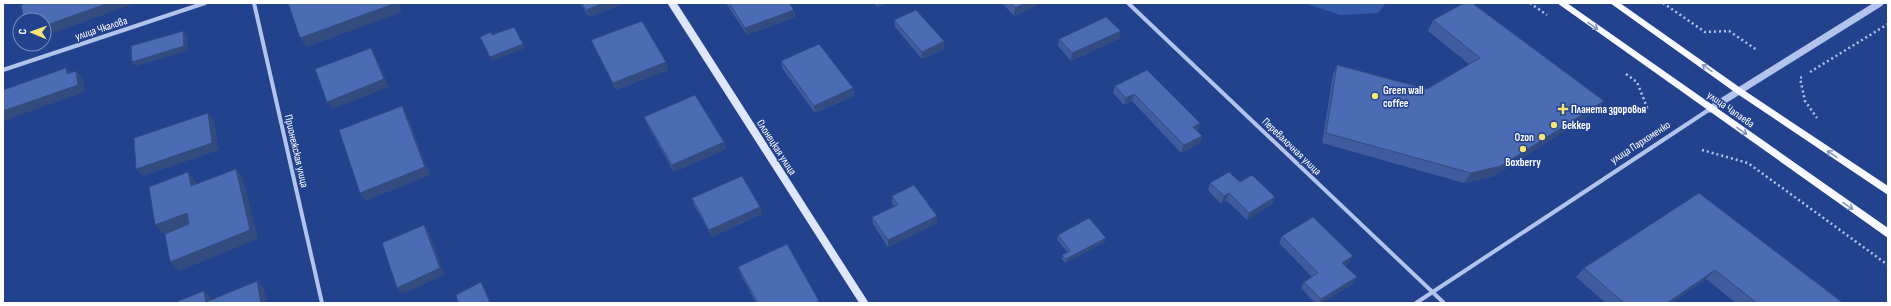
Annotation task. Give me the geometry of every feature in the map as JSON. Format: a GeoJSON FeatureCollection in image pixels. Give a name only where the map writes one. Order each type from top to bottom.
{"type":"FeatureCollection","features":[{"type":"Feature","properties":{"kind":"main road","name":"Олонецкая улица"},"geometry":{"type":"LineString","coordinates":[[672,3],[864,303]]}},
{"type":"Feature","properties":{"kind":"main road","name":"улица Чапаева"},"geometry":{"type":"LineString","coordinates":[[1561,3],[1888,234]]}},
{"type":"Feature","properties":{"kind":"main road","name":"улица Чапаева"},"geometry":{"type":"LineString","coordinates":[[1614,3],[1739,91],[1888,191]]}},
{"type":"Feature","properties":{"kind":"street","name":"улица Чкалова"},"geometry":{"type":"LineString","coordinates":[[3,70],[205,3]]}},
{"type":"Feature","properties":{"kind":"street","name":"Прионежская улица"},"geometry":{"type":"LineString","coordinates":[[254,3],[322,303]]}},
{"type":"Feature","properties":{"kind":"street","name":"Перевалочная улица"},"geometry":{"type":"LineString","coordinates":[[1128,3],[1444,303]]}},
{"type":"Feature","properties":{"kind":"street","name":"улица Пархоменко"},"geometry":{"type":"LineString","coordinates":[[1416,303],[1710,109],[1880,3]]}},
{"type":"Feature","properties":{"kind":"path"},"geometry":{"type":"LineString","coordinates":[[1530,3],[1549,17]]}},
{"type":"Feature","properties":{"kind":"path"},"geometry":{"type":"LineString","coordinates":[[1663,3],[1705,32],[1729,31],[1757,50]]}},
{"type":"Feature","properties":{"kind":"path"},"geometry":{"type":"LineString","coordinates":[[1818,120],[1805,101],[1800,78],[1888,24]]}},
{"type":"Feature","properties":{"kind":"path"},"geometry":{"type":"LineString","coordinates":[[1624,72],[1637,82],[1648,110]]}},
{"type":"Feature","properties":{"kind":"path"},"geometry":{"type":"LineString","coordinates":[[1702,150],[1748,163],[1888,265]]}},
{"type":"Feature","properties":{"kind":"shaded area"},"geometry":{"type":"Polygon","coordinates":[[[1305,3],[1386,3],[1378,13],[1340,15],[1305,3]]]}},
{"type":"Feature","properties":{"kind":"building"},"geometry":{"type":"Polygon","coordinates":[[[26,3],[109,3],[52,23],[52,12],[22,12],[21,5],[26,3]]]}},
{"type":"Feature","properties":{"kind":"building"},"geometry":{"type":"Polygon","coordinates":[[[288,3],[396,3],[300,38],[288,3]]]}},
{"type":"Feature","properties":{"kind":"building"},"geometry":{"type":"Polygon","coordinates":[[[582,3],[603,3],[586,10],[582,3]]]}},
{"type":"Feature","properties":{"kind":"building"},"geometry":{"type":"Polygon","coordinates":[[[729,3],[789,3],[794,10],[745,28],[729,3]]]}},
{"type":"Feature","properties":{"kind":"building"},"geometry":{"type":"Polygon","coordinates":[[[1010,3],[1026,3],[1015,8],[1010,3]]]}},
{"type":"Feature","properties":{"kind":"building"},"geometry":{"type":"Polygon","coordinates":[[[1464,3],[1472,3],[1604,101],[1501,166],[1471,173],[1326,133],[1337,65],[1427,89],[1480,58],[1433,20],[1464,3]]]}},
{"type":"Feature","properties":{"kind":"building"},"geometry":{"type":"Polygon","coordinates":[[[916,10],[944,41],[922,52],[894,20],[916,10]]]}},
{"type":"Feature","properties":{"kind":"building"},"geometry":{"type":"Polygon","coordinates":[[[1106,17],[1121,31],[1072,53],[1059,39],[1106,17]]]}},
{"type":"Feature","properties":{"kind":"building"},"geometry":{"type":"Polygon","coordinates":[[[642,21],[666,62],[613,83],[591,40],[642,21]]]}},
{"type":"Feature","properties":{"kind":"building"},"geometry":{"type":"Polygon","coordinates":[[[514,27],[523,44],[490,57],[480,37],[491,32],[492,35],[514,27]]]}},
{"type":"Feature","properties":{"kind":"building"},"geometry":{"type":"Polygon","coordinates":[[[183,31],[184,46],[132,62],[131,46],[183,31]]]}},
{"type":"Feature","properties":{"kind":"building"},"geometry":{"type":"Polygon","coordinates":[[[819,44],[853,88],[814,106],[781,61],[819,44]]]}},
{"type":"Feature","properties":{"kind":"building"},"geometry":{"type":"Polygon","coordinates":[[[371,48],[384,79],[327,102],[315,69],[371,48]]]}},
{"type":"Feature","properties":{"kind":"building"},"geometry":{"type":"Polygon","coordinates":[[[66,68],[67,74],[76,71],[78,85],[3,111],[3,90],[66,68]]]}},
{"type":"Feature","properties":{"kind":"building"},"geometry":{"type":"Polygon","coordinates":[[[1147,70],[1200,123],[1193,127],[1202,136],[1184,145],[1134,94],[1126,98],[1115,86],[1147,70]]]}},
{"type":"Feature","properties":{"kind":"building"},"geometry":{"type":"Polygon","coordinates":[[[695,95],[724,142],[672,165],[644,117],[695,95]]]}},
{"type":"Feature","properties":{"kind":"building"},"geometry":{"type":"Polygon","coordinates":[[[402,106],[425,167],[360,193],[339,130],[402,106]]]}},
{"type":"Feature","properties":{"kind":"building"},"geometry":{"type":"Polygon","coordinates":[[[208,113],[212,143],[136,169],[134,138],[208,113]]]}},
{"type":"Feature","properties":{"kind":"building"},"geometry":{"type":"Polygon","coordinates":[[[236,169],[250,230],[170,262],[165,234],[189,224],[187,213],[155,225],[149,187],[188,172],[191,186],[236,169]]]}},
{"type":"Feature","properties":{"kind":"building"},"geometry":{"type":"Polygon","coordinates":[[[1229,172],[1240,182],[1252,175],[1275,197],[1249,213],[1229,193],[1224,196],[1210,183],[1229,172]]]}},
{"type":"Feature","properties":{"kind":"building"},"geometry":{"type":"Polygon","coordinates":[[[742,176],[760,207],[709,230],[692,198],[742,176]]]}},
{"type":"Feature","properties":{"kind":"building"},"geometry":{"type":"Polygon","coordinates":[[[914,185],[937,216],[888,240],[872,217],[898,205],[892,196],[914,185]]]}},
{"type":"Feature","properties":{"kind":"building"},"geometry":{"type":"Polygon","coordinates":[[[1699,193],[1843,303],[1757,303],[1715,270],[1667,303],[1624,303],[1584,268],[1699,193]]]}},
{"type":"Feature","properties":{"kind":"building"},"geometry":{"type":"Polygon","coordinates":[[[1313,217],[1353,256],[1342,263],[1357,277],[1321,299],[1304,282],[1318,273],[1282,236],[1313,217]]]}},
{"type":"Feature","properties":{"kind":"building"},"geometry":{"type":"Polygon","coordinates":[[[1089,218],[1106,238],[1066,259],[1062,255],[1070,251],[1058,235],[1089,218]]]}},
{"type":"Feature","properties":{"kind":"building"},"geometry":{"type":"Polygon","coordinates":[[[424,225],[440,268],[397,288],[382,243],[424,225]]]}},
{"type":"Feature","properties":{"kind":"building"},"geometry":{"type":"Polygon","coordinates":[[[787,244],[819,301],[816,303],[758,303],[738,267],[787,244]]]}},
{"type":"Feature","properties":{"kind":"building"},"geometry":{"type":"Polygon","coordinates":[[[257,281],[261,303],[178,303],[178,301],[204,291],[206,302],[257,281]]]}},
{"type":"Feature","properties":{"kind":"building"},"geometry":{"type":"Polygon","coordinates":[[[481,282],[490,303],[456,303],[458,302],[456,295],[481,282]]]}},
{"type":"Feature","properties":{"kind":"place","name":"Green wall coffee"},"geometry":{"type":"Point","coordinates":[1375,96]}},
{"type":"Feature","properties":{"kind":"place","name":"Планета здоровья"},"geometry":{"type":"Point","coordinates":[1563,109]}},
{"type":"Feature","properties":{"kind":"place","name":"Беккер"},"geometry":{"type":"Point","coordinates":[1554,125]}},
{"type":"Feature","properties":{"kind":"place","name":"Ozon"},"geometry":{"type":"Point","coordinates":[1542,137]}},
{"type":"Feature","properties":{"kind":"place","name":"Boxberry"},"geometry":{"type":"Point","coordinates":[1523,149]}}]}
